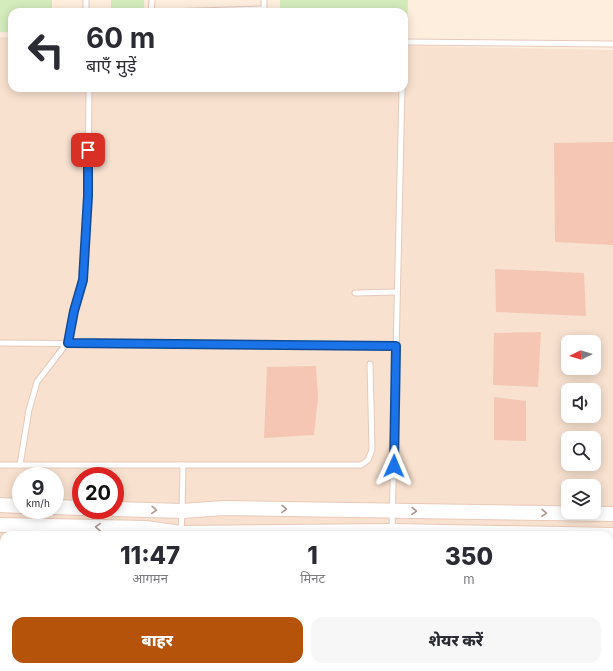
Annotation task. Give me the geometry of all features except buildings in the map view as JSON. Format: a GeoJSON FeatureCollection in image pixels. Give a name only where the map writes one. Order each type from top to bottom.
{"type":"FeatureCollection","features":[{"type":"Feature","properties":{"kind":"street"},"geometry":{"type":"LineString","coordinates":[[0,505],[12,506]]}},
{"type":"Feature","properties":{"kind":"street"},"geometry":{"type":"LineString","coordinates":[[124,509],[182,511],[224,508],[561,514]]}},
{"type":"Feature","properties":{"kind":"street"},"geometry":{"type":"LineString","coordinates":[[601,514],[613,514]]}},
{"type":"Feature","properties":{"kind":"street"},"geometry":{"type":"LineString","coordinates":[[594,519],[594,531]]}},
{"type":"Feature","properties":{"kind":"street"},"geometry":{"type":"LineString","coordinates":[[0,525],[146,528],[163,531]]}},
{"type":"Feature","properties":{"kind":"lane"},"geometry":{"type":"LineString","coordinates":[[408,42],[613,44]]}},
{"type":"Feature","properties":{"kind":"lane"},"geometry":{"type":"LineString","coordinates":[[20,465],[29,410],[37,382],[68,343],[74,311],[83,280],[88,196],[89,92]]}},
{"type":"Feature","properties":{"kind":"lane"},"geometry":{"type":"LineString","coordinates":[[392,531],[402,92]]}},
{"type":"Feature","properties":{"kind":"lane"},"geometry":{"type":"LineString","coordinates":[[355,293],[397,292]]}},
{"type":"Feature","properties":{"kind":"lane"},"geometry":{"type":"LineString","coordinates":[[0,343],[396,346]]}},
{"type":"Feature","properties":{"kind":"lane"},"geometry":{"type":"LineString","coordinates":[[0,465],[361,465],[368,460],[372,450],[370,364]]}},
{"type":"Feature","properties":{"kind":"lane"},"geometry":{"type":"LineString","coordinates":[[180,531],[183,465]]}},
{"type":"Feature","properties":{"kind":"shaded area"},"geometry":{"type":"Polygon","coordinates":[[[0,37],[8,37],[8,92],[408,92],[408,46],[613,50],[613,531],[0,531],[0,37]]]}},
{"type":"Feature","properties":{"kind":"green space"},"geometry":{"type":"Polygon","coordinates":[[[0,0],[52,0],[52,8],[8,8],[8,32],[0,32],[0,0]]]}},
{"type":"Feature","properties":{"kind":"green space"},"geometry":{"type":"Polygon","coordinates":[[[111,0],[144,0],[144,8],[111,8],[111,0]]]}},
{"type":"Feature","properties":{"kind":"green space"},"geometry":{"type":"Polygon","coordinates":[[[280,0],[408,0],[408,8],[280,8],[280,0]]]}},
{"type":"Feature","properties":{"kind":"route"},"geometry":{"type":"LineString","coordinates":[[88,150],[88,196],[83,280],[74,311],[68,343],[396,346],[394,466]]}}]}
